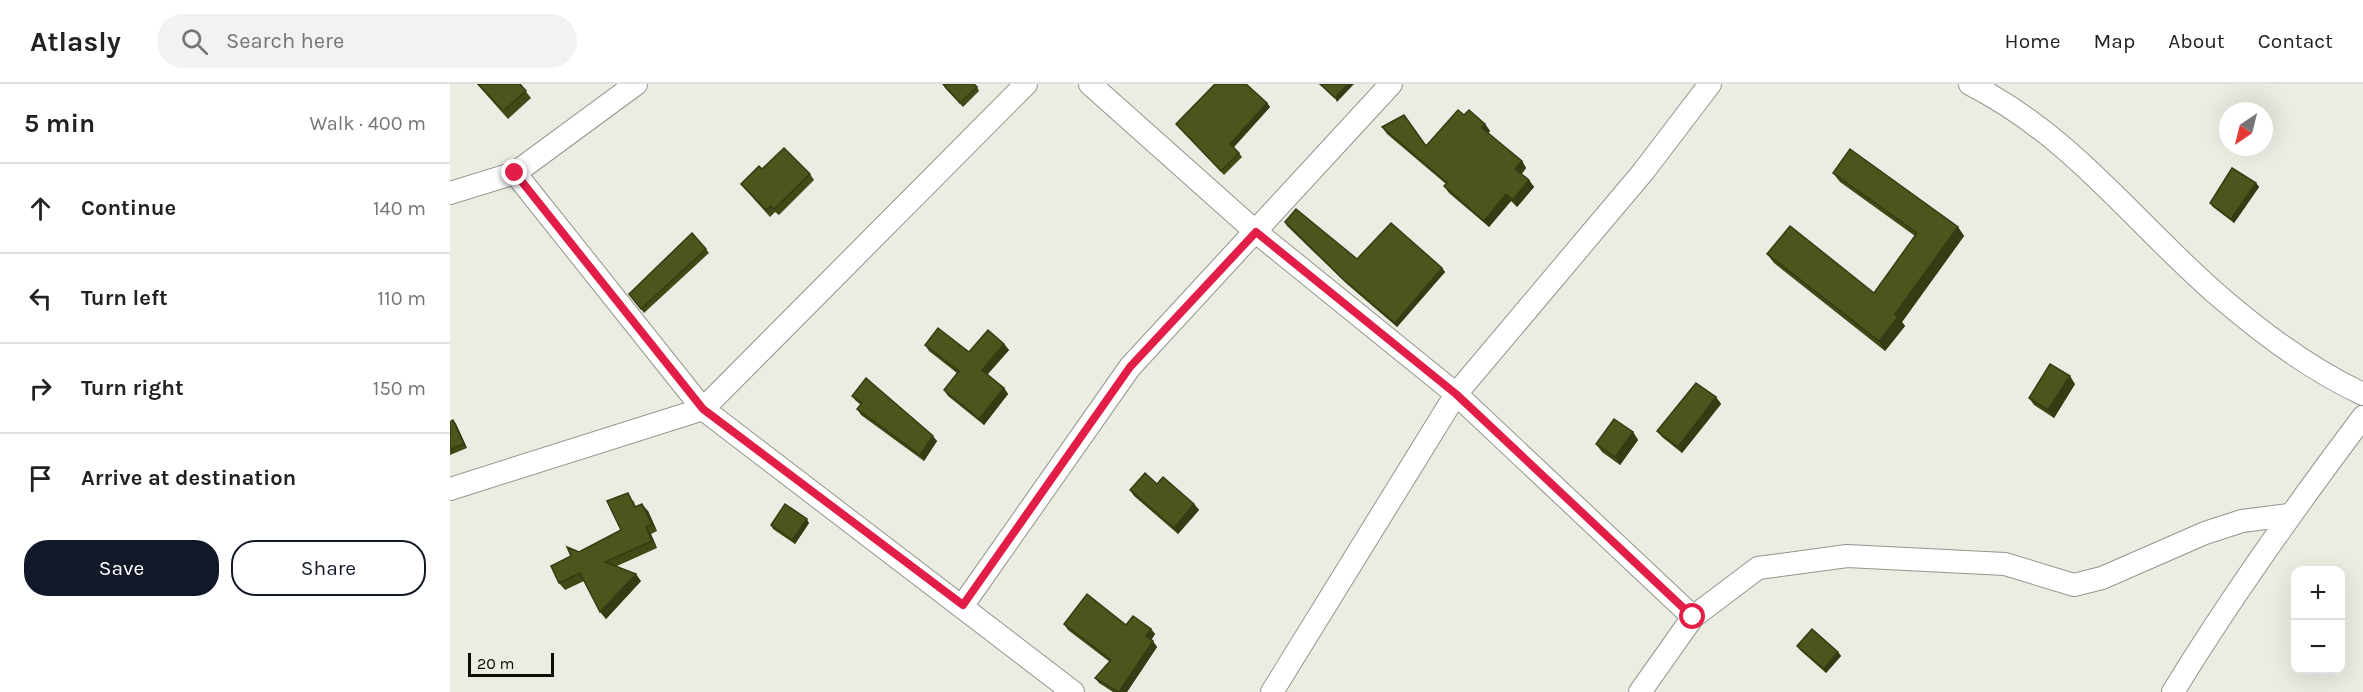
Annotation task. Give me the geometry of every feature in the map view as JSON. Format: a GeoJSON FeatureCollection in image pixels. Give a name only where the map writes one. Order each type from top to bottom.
{"type":"FeatureCollection","features":[{"type":"Feature","properties":{"kind":"street"},"geometry":{"type":"LineString","coordinates":[[450,193],[515,173],[636,84]]}},
{"type":"Feature","properties":{"kind":"street"},"geometry":{"type":"LineString","coordinates":[[450,489],[703,409],[1026,84]]}},
{"type":"Feature","properties":{"kind":"street"},"geometry":{"type":"LineString","coordinates":[[1090,84],[1256,232],[1456,394],[1693,617]]}},
{"type":"Feature","properties":{"kind":"street"},"geometry":{"type":"LineString","coordinates":[[963,605],[1130,367],[1391,84]]}},
{"type":"Feature","properties":{"kind":"street"},"geometry":{"type":"LineString","coordinates":[[1272,692],[1456,394],[1643,172],[1710,84]]}},
{"type":"Feature","properties":{"kind":"street"},"geometry":{"type":"LineString","coordinates":[[1970,84],[2025,116],[2089,168],[2218,296],[2277,343],[2335,381],[2363,394]]}},
{"type":"Feature","properties":{"kind":"street"},"geometry":{"type":"LineString","coordinates":[[515,173],[703,409],[963,605],[1073,692]]}},
{"type":"Feature","properties":{"kind":"street"},"geometry":{"type":"LineString","coordinates":[[2173,692],[2218,620],[2289,515],[2363,417]]}},
{"type":"Feature","properties":{"kind":"street"},"geometry":{"type":"LineString","coordinates":[[1640,692],[1693,617],[1758,568],[1847,556],[2005,564],[2074,585],[2102,578],[2205,533],[2242,521],[2289,515]]}},
{"type":"Feature","properties":{"kind":"building"},"geometry":{"type":"Polygon","coordinates":[[[478,84],[520,84],[526,91],[503,111],[478,84]]]}},
{"type":"Feature","properties":{"kind":"building"},"geometry":{"type":"Polygon","coordinates":[[[943,84],[974,84],[977,87],[960,103],[943,84]]]}},
{"type":"Feature","properties":{"kind":"building"},"geometry":{"type":"Polygon","coordinates":[[[1215,84],[1246,84],[1267,103],[1230,144],[1239,153],[1221,171],[1176,124],[1215,84]]]}},
{"type":"Feature","properties":{"kind":"building"},"geometry":{"type":"Polygon","coordinates":[[[1320,84],[1348,84],[1335,98],[1320,84]]]}},
{"type":"Feature","properties":{"kind":"building"},"geometry":{"type":"Polygon","coordinates":[[[1458,110],[1464,115],[1469,110],[1485,124],[1482,128],[1522,161],[1515,169],[1529,180],[1513,200],[1506,194],[1484,221],[1444,186],[1447,183],[1382,127],[1404,115],[1426,146],[1458,110]]]}},
{"type":"Feature","properties":{"kind":"building"},"geometry":{"type":"Polygon","coordinates":[[[784,148],[810,174],[774,209],[771,206],[766,210],[741,184],[759,166],[762,169],[784,148]]]}},
{"type":"Feature","properties":{"kind":"building"},"geometry":{"type":"Polygon","coordinates":[[[1850,149],[1958,227],[1895,314],[1898,317],[1879,341],[1767,254],[1790,226],[1874,293],[1917,233],[1833,173],[1850,149]]]}},
{"type":"Feature","properties":{"kind":"building"},"geometry":{"type":"Polygon","coordinates":[[[2232,168],[2256,183],[2231,219],[2210,203],[2232,168]]]}},
{"type":"Feature","properties":{"kind":"building"},"geometry":{"type":"Polygon","coordinates":[[[1296,209],[1357,259],[1391,223],[1442,268],[1395,323],[1344,280],[1285,222],[1296,209]]]}},
{"type":"Feature","properties":{"kind":"building"},"geometry":{"type":"Polygon","coordinates":[[[692,233],[706,249],[641,309],[629,294],[692,233]]]}},
{"type":"Feature","properties":{"kind":"building"},"geometry":{"type":"Polygon","coordinates":[[[938,328],[969,352],[988,330],[1004,344],[982,370],[1004,388],[979,419],[944,390],[959,371],[925,345],[938,328]]]}},
{"type":"Feature","properties":{"kind":"building"},"geometry":{"type":"Polygon","coordinates":[[[2050,364],[2070,376],[2048,410],[2029,398],[2050,364]]]}},
{"type":"Feature","properties":{"kind":"building"},"geometry":{"type":"Polygon","coordinates":[[[866,378],[933,436],[920,455],[857,409],[862,403],[852,396],[866,378]]]}},
{"type":"Feature","properties":{"kind":"building"},"geometry":{"type":"Polygon","coordinates":[[[1696,383],[1716,397],[1678,447],[1657,431],[1696,383]]]}},
{"type":"Feature","properties":{"kind":"building"},"geometry":{"type":"Polygon","coordinates":[[[1614,419],[1633,432],[1615,457],[1596,444],[1614,419]]]}},
{"type":"Feature","properties":{"kind":"building"},"geometry":{"type":"Polygon","coordinates":[[[453,420],[464,444],[450,450],[450,422],[453,420]]]}},
{"type":"Feature","properties":{"kind":"building"},"geometry":{"type":"Polygon","coordinates":[[[1145,473],[1157,484],[1163,477],[1194,504],[1174,528],[1130,490],[1145,473]]]}},
{"type":"Feature","properties":{"kind":"building"},"geometry":{"type":"Polygon","coordinates":[[[628,493],[635,507],[642,504],[652,524],[646,527],[652,541],[605,562],[636,574],[600,612],[580,573],[559,583],[551,566],[571,556],[567,547],[579,552],[621,530],[607,501],[628,493]]]}},
{"type":"Feature","properties":{"kind":"building"},"geometry":{"type":"Polygon","coordinates":[[[785,504],[807,519],[792,540],[771,525],[785,504]]]}},
{"type":"Feature","properties":{"kind":"building"},"geometry":{"type":"Polygon","coordinates":[[[1087,594],[1126,625],[1133,616],[1151,629],[1146,636],[1153,641],[1119,692],[1095,678],[1111,660],[1064,624],[1087,594]]]}},
{"type":"Feature","properties":{"kind":"building"},"geometry":{"type":"Polygon","coordinates":[[[1812,629],[1838,652],[1824,669],[1797,646],[1812,629]]]}},
{"type":"Feature","properties":{"kind":"route"},"geometry":{"type":"LineString","coordinates":[[515,173],[703,409],[963,605],[1130,367],[1256,232],[1456,394],[1693,617]]}}]}
